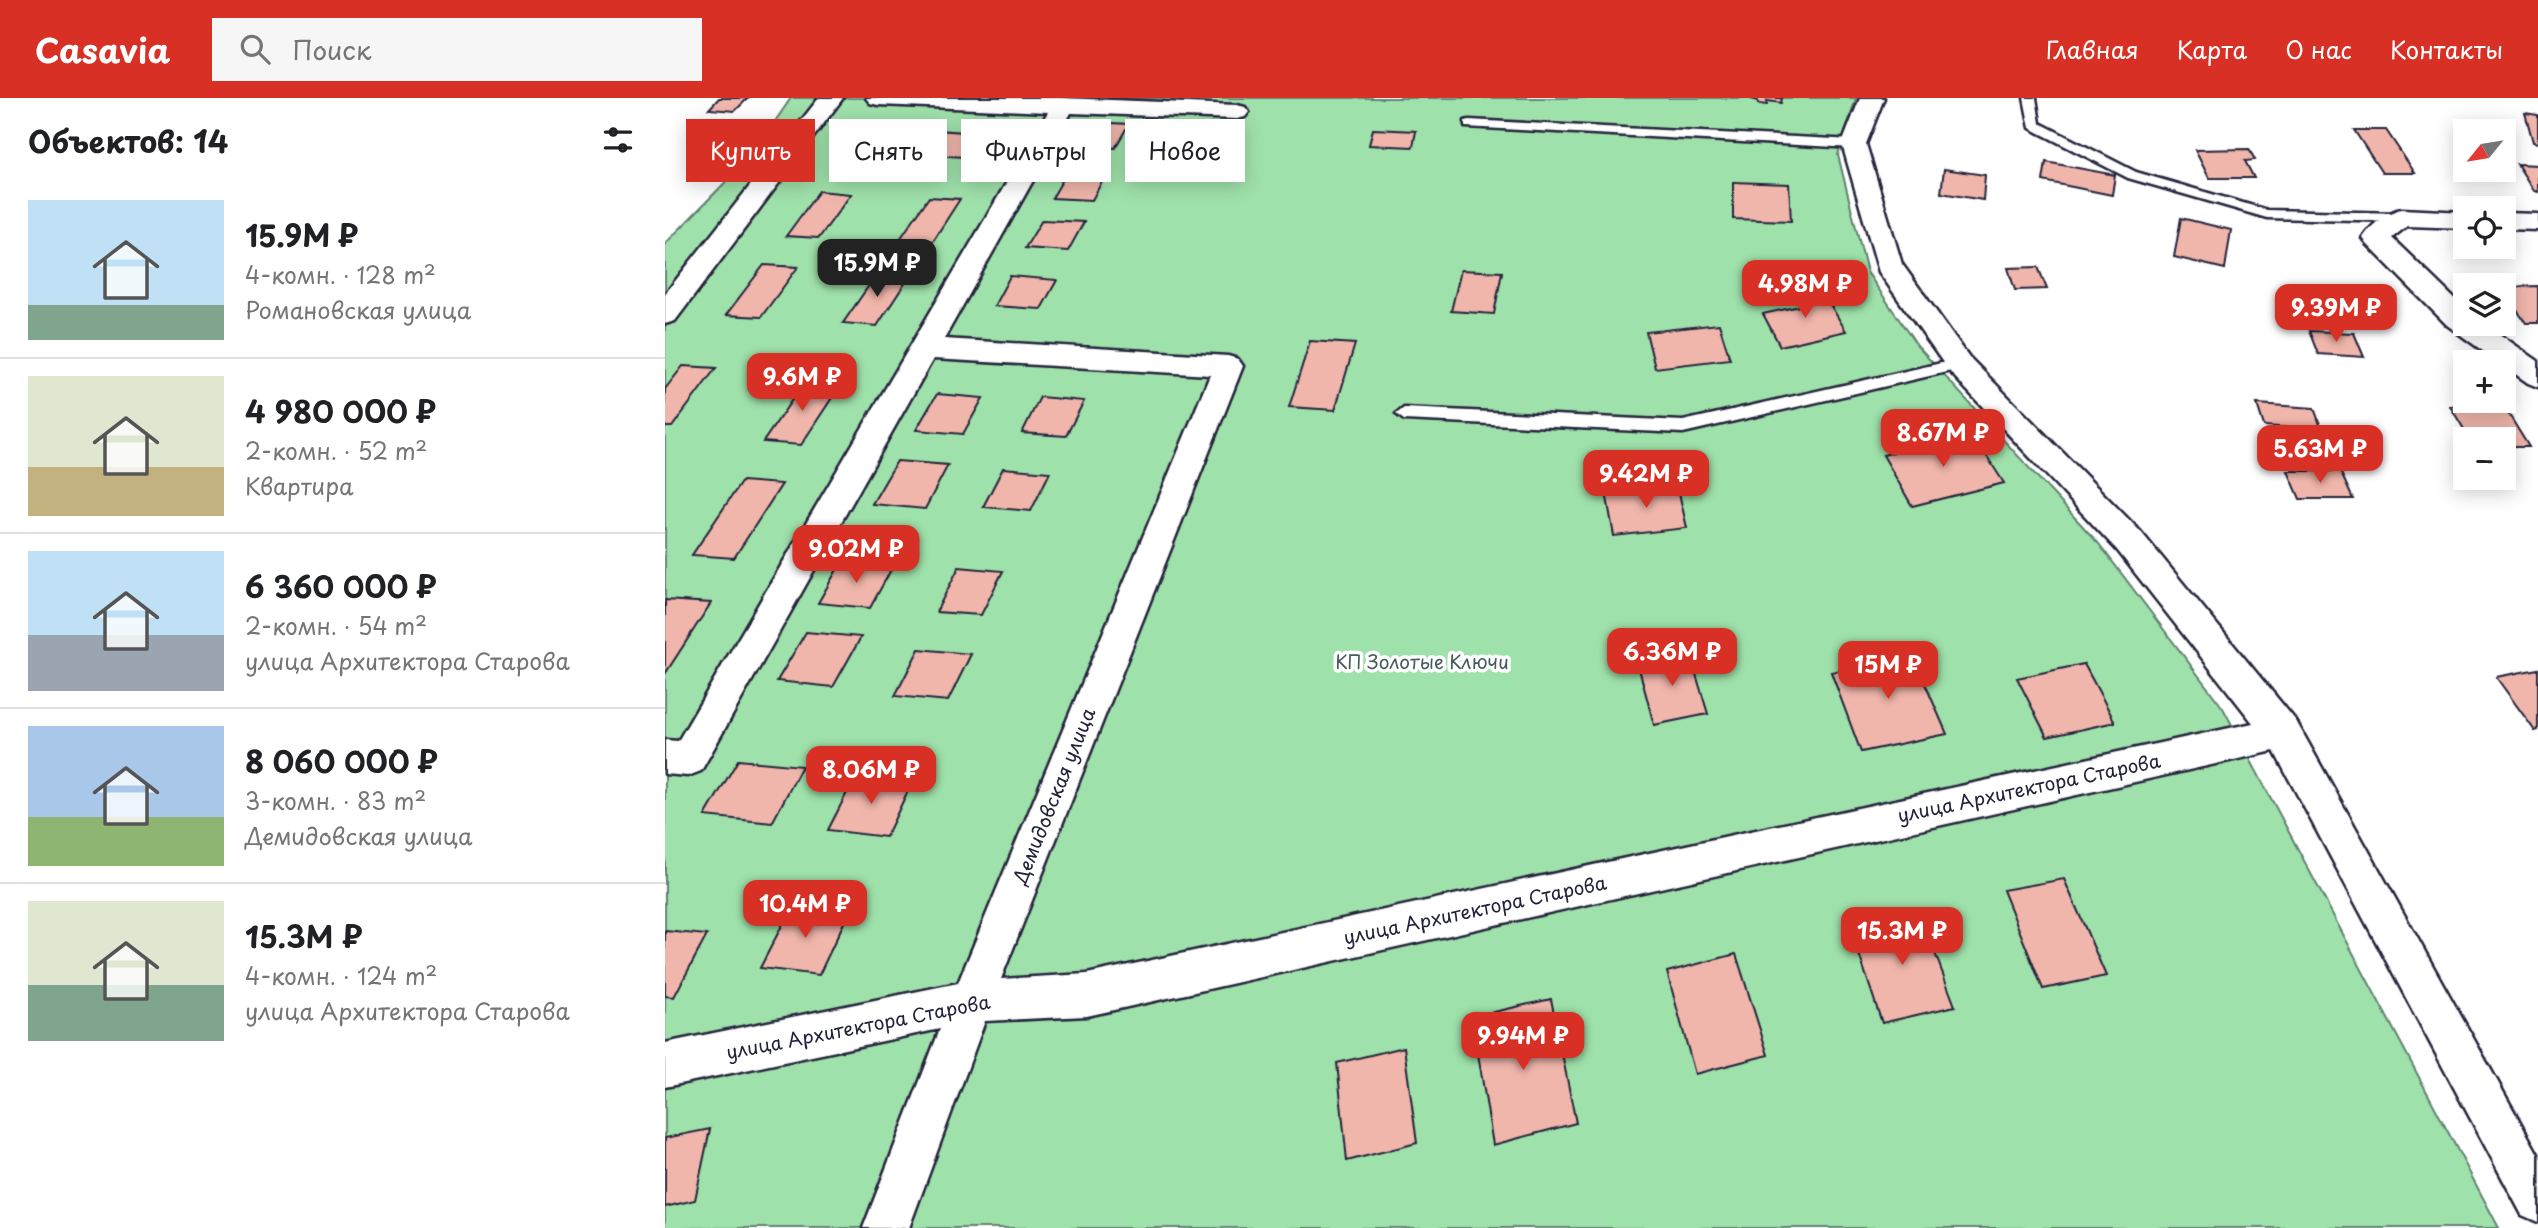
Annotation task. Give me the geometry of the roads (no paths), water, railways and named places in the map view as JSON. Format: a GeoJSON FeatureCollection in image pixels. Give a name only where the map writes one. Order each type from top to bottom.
{"type":"FeatureCollection","features":[{"type":"Feature","properties":{"kind":"street"},"geometry":{"type":"LineString","coordinates":[[665,314],[831,98]]}},
{"type":"Feature","properties":{"kind":"street"},"geometry":{"type":"LineString","coordinates":[[878,98],[1237,112]]}},
{"type":"Feature","properties":{"kind":"street"},"geometry":{"type":"LineString","coordinates":[[1872,98],[1854,144],[1889,266],[1959,364],[2129,541],[2283,733],[2538,1199]]}},
{"type":"Feature","properties":{"kind":"street"},"geometry":{"type":"LineString","coordinates":[[665,757],[688,759],[1063,106]]}},
{"type":"Feature","properties":{"kind":"street"},"geometry":{"type":"LineString","coordinates":[[2453,220],[2401,218],[2376,238],[2457,318],[2538,376]]}},
{"type":"Feature","properties":{"kind":"street"},"geometry":{"type":"LineString","coordinates":[[2516,221],[2538,222]]}},
{"type":"Feature","properties":{"kind":"street","name":"Демидовская улица"},"geometry":{"type":"LineString","coordinates":[[886,1228],[971,1001],[1228,366],[923,348]]}},
{"type":"Feature","properties":{"kind":"street","name":"улица Архитектора Старова"},"geometry":{"type":"LineString","coordinates":[[665,1065],[971,1001],[1087,995],[2283,733]]}},
{"type":"Feature","properties":{"kind":"lane"},"geometry":{"type":"LineString","coordinates":[[2030,98],[2034,125],[2132,175],[2267,214],[2401,218]]}},
{"type":"Feature","properties":{"kind":"lane"},"geometry":{"type":"LineString","coordinates":[[1469,124],[1854,144]]}},
{"type":"Feature","properties":{"kind":"lane"},"geometry":{"type":"LineString","coordinates":[[1404,414],[1683,427],[1959,364]]}},
{"type":"Feature","properties":{"kind":"park label","name":"КП Золотые Ключи"},"geometry":{"type":"Point","coordinates":[1422,662]}}]}
